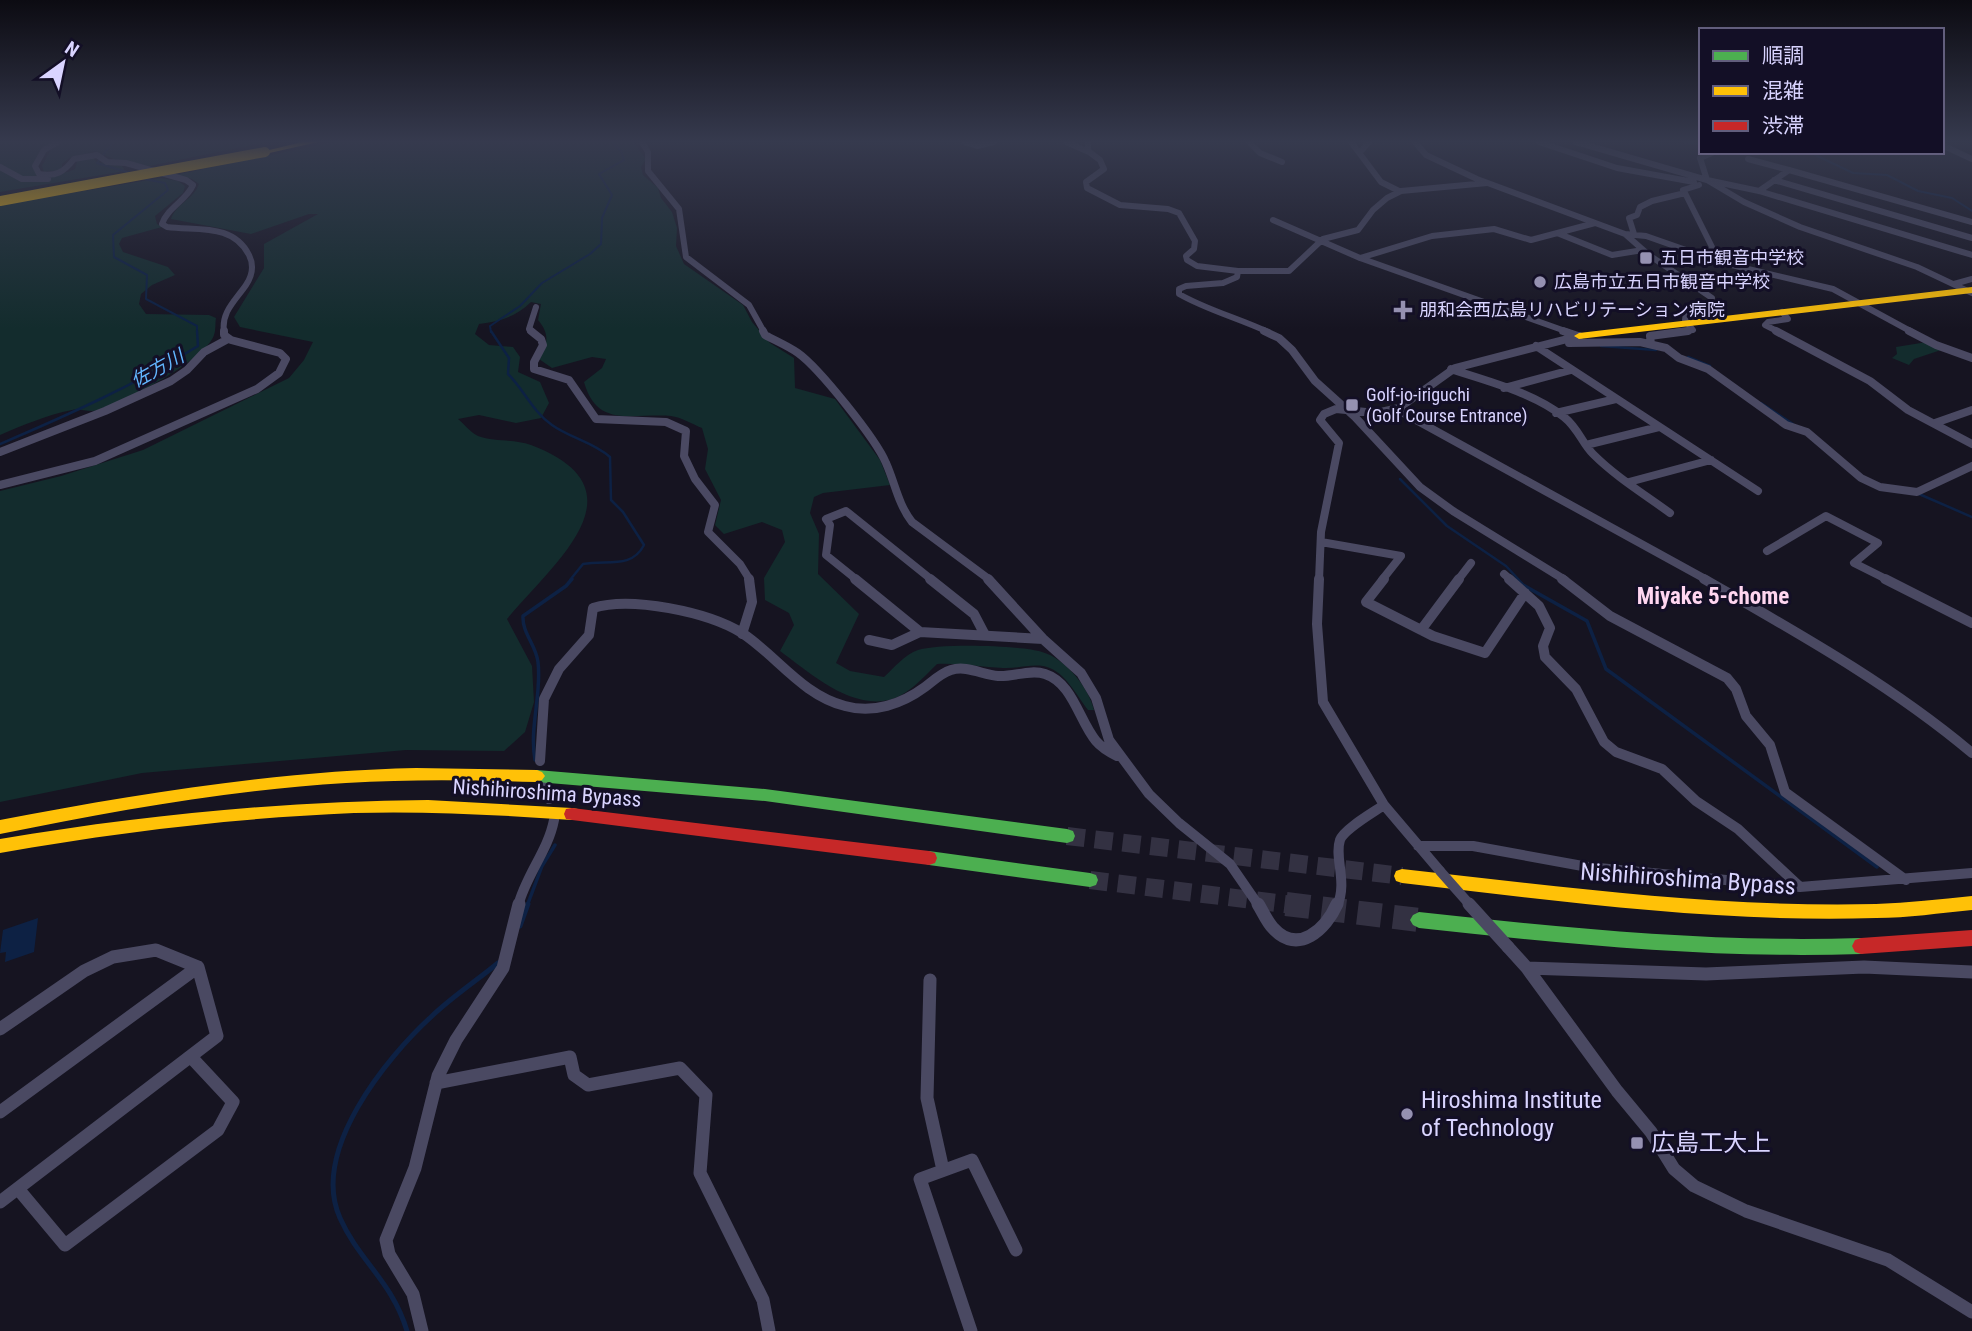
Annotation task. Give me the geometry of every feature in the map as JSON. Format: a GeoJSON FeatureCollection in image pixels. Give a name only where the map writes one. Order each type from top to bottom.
{"type":"FeatureCollection","features":[{"type":"Feature","properties":{"kind":"main road"},"geometry":{"type":"LineString","coordinates":[[1571,338],[1967,287]]}},
{"type":"Feature","properties":{"kind":"main road","name":"Nishihiroshima Bypass"},"geometry":{"type":"LineString","coordinates":[[0,827],[144,800],[249,786],[362,776],[460,774],[646,782],[1067,836]]}},
{"type":"Feature","properties":{"kind":"main road","name":"Nishihiroshima Bypass"},"geometry":{"type":"LineString","coordinates":[[0,846],[130,824],[235,812],[346,806],[444,806],[537,810],[640,820],[1090,880]]}},
{"type":"Feature","properties":{"kind":"main road","name":"Nishihiroshima Bypass"},"geometry":{"type":"LineString","coordinates":[[1402,876],[1638,902],[1771,909],[1864,911],[1972,904]]}},
{"type":"Feature","properties":{"kind":"main road"},"geometry":{"type":"LineString","coordinates":[[1419,920],[1561,936],[1777,948],[1879,946],[1972,938]]}},
{"type":"Feature","properties":{"kind":"street"},"geometry":{"type":"LineString","coordinates":[[177,204],[164,215],[162,224],[167,227],[234,235],[254,261],[253,275],[228,308],[222,328],[228,339]]}},
{"type":"Feature","properties":{"kind":"street"},"geometry":{"type":"LineString","coordinates":[[675,204],[679,209],[680,229],[688,260],[749,305],[765,335],[798,352],[811,364],[883,456],[907,517],[996,585],[1043,639],[1074,664],[1090,685],[1109,740],[1121,758],[1149,794],[1179,823],[1230,864],[1249,888],[1272,929],[1299,941],[1319,933],[1340,902],[1340,840],[1346,832],[1384,805]]}},
{"type":"Feature","properties":{"kind":"street"},"geometry":{"type":"LineString","coordinates":[[1118,204],[1168,209],[1179,213],[1195,241],[1195,249],[1186,257],[1187,260],[1201,267],[1238,271],[1289,271],[1321,240],[1358,230],[1379,204]]}},
{"type":"Feature","properties":{"kind":"street"},"geometry":{"type":"LineString","coordinates":[[1545,204],[1625,234],[1634,234],[1707,259],[1833,289],[1935,346],[1972,358]]}},
{"type":"Feature","properties":{"kind":"street"},"geometry":{"type":"LineString","coordinates":[[1634,234],[1629,218],[1637,215],[1640,207],[1646,204]]}},
{"type":"Feature","properties":{"kind":"street"},"geometry":{"type":"LineString","coordinates":[[1691,204],[1712,247],[1707,259]]}},
{"type":"Feature","properties":{"kind":"street"},"geometry":{"type":"LineString","coordinates":[[1750,204],[1787,222],[1967,287]]}},
{"type":"Feature","properties":{"kind":"street"},"geometry":{"type":"LineString","coordinates":[[1802,204],[1972,255]]}},
{"type":"Feature","properties":{"kind":"street"},"geometry":{"type":"LineString","coordinates":[[1854,204],[1972,238]]}},
{"type":"Feature","properties":{"kind":"street"},"geometry":{"type":"LineString","coordinates":[[1875,226],[1903,204]]}},
{"type":"Feature","properties":{"kind":"street"},"geometry":{"type":"LineString","coordinates":[[1908,204],[1972,222]]}},
{"type":"Feature","properties":{"kind":"street"},"geometry":{"type":"LineString","coordinates":[[1273,220],[1360,258],[1571,338]]}},
{"type":"Feature","properties":{"kind":"street"},"geometry":{"type":"LineString","coordinates":[[1360,258],[1432,236],[1494,229],[1531,240],[1596,223]]}},
{"type":"Feature","properties":{"kind":"street"},"geometry":{"type":"LineString","coordinates":[[1556,233],[1612,255],[1643,250]]}},
{"type":"Feature","properties":{"kind":"street"},"geometry":{"type":"LineString","coordinates":[[1625,234],[1643,250],[1712,298],[1711,302],[1686,313],[1685,320],[1693,330],[1650,336],[1651,344]]}},
{"type":"Feature","properties":{"kind":"street"},"geometry":{"type":"LineString","coordinates":[[1238,271],[1234,280],[1215,285],[1185,286],[1178,292],[1198,304],[1240,319],[1279,338],[1292,350],[1315,381],[1348,410],[1420,487],[1452,511],[1569,583],[1610,616],[1727,678],[1736,689],[1746,716],[1770,745],[1785,792],[1906,880]]}},
{"type":"Feature","properties":{"kind":"street"},"geometry":{"type":"LineString","coordinates":[[536,307],[528,324],[543,345],[534,362],[534,369],[569,380],[596,419],[669,424],[686,431],[684,456],[692,464],[696,481],[708,492],[715,505],[708,532],[738,562],[754,589],[752,612],[742,634]]}},
{"type":"Feature","properties":{"kind":"street"},"geometry":{"type":"LineString","coordinates":[[1782,312],[1788,319],[1768,322],[1765,325],[1870,381],[1908,410],[1972,444]]}},
{"type":"Feature","properties":{"kind":"street"},"geometry":{"type":"LineString","coordinates":[[1571,338],[1571,344],[1598,341],[1651,344],[1666,348],[1679,358],[1707,369],[1749,401],[1803,430],[1861,478],[1880,486],[1917,492],[1972,466]]}},
{"type":"Feature","properties":{"kind":"street"},"geometry":{"type":"LineString","coordinates":[[1571,338],[1451,369],[1396,409],[1376,413],[1329,411],[1321,419],[1321,424],[1339,443],[1322,516],[1317,624],[1323,702],[1384,805],[1527,968],[1617,1091],[1651,1132],[1674,1169],[1694,1186],[1719,1200],[1888,1260],[1972,1312]]}},
{"type":"Feature","properties":{"kind":"street"},"geometry":{"type":"LineString","coordinates":[[0,452],[106,411],[171,381],[187,370],[204,352],[228,339],[281,353],[286,359],[279,375],[257,389],[95,461],[0,485]]}},
{"type":"Feature","properties":{"kind":"street"},"geometry":{"type":"LineString","coordinates":[[1536,346],[1758,491]]}},
{"type":"Feature","properties":{"kind":"street"},"geometry":{"type":"LineString","coordinates":[[1451,369],[1535,400],[1576,426],[1586,445],[1606,466],[1670,513]]}},
{"type":"Feature","properties":{"kind":"street"},"geometry":{"type":"LineString","coordinates":[[1503,388],[1571,370]]}},
{"type":"Feature","properties":{"kind":"street"},"geometry":{"type":"LineString","coordinates":[[1556,413],[1616,399]]}},
{"type":"Feature","properties":{"kind":"street"},"geometry":{"type":"LineString","coordinates":[[1396,409],[1527,483],[1634,538],[1821,647],[1927,715],[1972,753]]}},
{"type":"Feature","properties":{"kind":"street"},"geometry":{"type":"LineString","coordinates":[[1935,423],[1972,410]]}},
{"type":"Feature","properties":{"kind":"street"},"geometry":{"type":"LineString","coordinates":[[1586,445],[1659,427]]}},
{"type":"Feature","properties":{"kind":"street"},"geometry":{"type":"LineString","coordinates":[[1629,482],[1711,460]]}},
{"type":"Feature","properties":{"kind":"street"},"geometry":{"type":"LineString","coordinates":[[1767,551],[1838,509]]}},
{"type":"Feature","properties":{"kind":"street"},"geometry":{"type":"LineString","coordinates":[[920,632],[826,555],[830,525],[826,519],[846,511],[974,614],[985,635]]}},
{"type":"Feature","properties":{"kind":"street"},"geometry":{"type":"LineString","coordinates":[[1826,516],[1878,543],[1854,564],[1972,623]]}},
{"type":"Feature","properties":{"kind":"street"},"geometry":{"type":"LineString","coordinates":[[1321,542],[1401,556],[1366,603],[1421,630],[1485,653],[1525,593]]}},
{"type":"Feature","properties":{"kind":"street"},"geometry":{"type":"LineString","coordinates":[[1421,630],[1471,563]]}},
{"type":"Feature","properties":{"kind":"street"},"geometry":{"type":"LineString","coordinates":[[1504,574],[1539,606],[1550,628],[1543,646],[1545,657],[1576,689],[1604,742],[1616,752],[1662,769],[1696,801],[1738,829],[1800,887]]}},
{"type":"Feature","properties":{"kind":"street"},"geometry":{"type":"LineString","coordinates":[[540,761],[544,699],[559,669],[589,635],[593,608],[607,602],[658,606],[733,628],[795,678],[820,695],[850,708],[867,710],[902,702],[951,670],[967,670],[992,676],[1038,672],[1059,683],[1094,738],[1121,758]]}},
{"type":"Feature","properties":{"kind":"street"},"geometry":{"type":"LineString","coordinates":[[869,640],[892,645],[920,632],[1043,639]]}},
{"type":"Feature","properties":{"kind":"street"},"geometry":{"type":"LineString","coordinates":[[545,784],[549,799]]}},
{"type":"Feature","properties":{"kind":"street"},"geometry":{"type":"LineString","coordinates":[[422,1331],[413,1294],[388,1254],[386,1240],[415,1167],[436,1083],[456,1040],[503,968],[522,891],[551,837],[554,820]]}},
{"type":"Feature","properties":{"kind":"street"},"geometry":{"type":"LineString","coordinates":[[1418,846],[1473,846],[1588,867],[1800,887],[1972,873]]}},
{"type":"Feature","properties":{"kind":"street"},"geometry":{"type":"LineString","coordinates":[[0,1029],[84,971],[113,957],[156,950],[198,967]]}},
{"type":"Feature","properties":{"kind":"street"},"geometry":{"type":"LineString","coordinates":[[0,1202],[217,1036],[198,967]]}},
{"type":"Feature","properties":{"kind":"street"},"geometry":{"type":"LineString","coordinates":[[0,1112],[198,967]]}},
{"type":"Feature","properties":{"kind":"street"},"geometry":{"type":"LineString","coordinates":[[1527,968],[1706,974],[1864,967],[1972,972]]}},
{"type":"Feature","properties":{"kind":"street"},"geometry":{"type":"LineString","coordinates":[[930,980],[927,1098],[943,1170]]}},
{"type":"Feature","properties":{"kind":"street"},"geometry":{"type":"LineString","coordinates":[[19,1190],[65,1245],[218,1130],[233,1102],[191,1057]]}},
{"type":"Feature","properties":{"kind":"street"},"geometry":{"type":"LineString","coordinates":[[436,1083],[570,1057],[574,1075],[588,1085],[680,1068],[706,1095],[700,1173],[763,1300],[769,1331]]}},
{"type":"Feature","properties":{"kind":"street"},"geometry":{"type":"LineString","coordinates":[[971,1331],[920,1179],[972,1160],[1016,1250]]}},
{"type":"Feature","properties":{"kind":"green space"},"geometry":{"type":"Polygon","coordinates":[[[169,204],[155,216],[157,224],[162,227],[122,238],[119,244],[123,252],[168,267],[175,275],[152,285],[141,294],[139,304],[146,314],[209,315],[216,318],[215,333],[208,345],[181,368],[110,406],[95,411],[63,412],[0,435],[0,205],[169,204]]]}},
{"type":"Feature","properties":{"kind":"green space"},"geometry":{"type":"Polygon","coordinates":[[[182,204],[666,204],[672,212],[677,228],[676,246],[684,264],[743,305],[752,322],[770,343],[794,358],[795,388],[835,399],[880,460],[890,485],[823,493],[814,497],[810,513],[819,534],[818,574],[859,614],[836,663],[850,671],[884,677],[909,655],[928,648],[979,646],[1042,652],[1059,660],[1075,675],[1087,692],[1094,710],[1088,710],[1059,674],[1042,666],[1003,668],[937,664],[902,695],[889,700],[874,701],[845,694],[804,669],[780,651],[794,625],[789,613],[765,600],[764,578],[785,542],[782,530],[762,522],[724,534],[715,525],[721,500],[705,469],[708,449],[702,428],[675,417],[618,416],[598,407],[584,382],[602,368],[606,359],[592,357],[552,368],[539,359],[546,344],[546,335],[538,320],[541,304],[531,302],[507,318],[479,324],[475,334],[489,345],[513,347],[520,357],[518,372],[540,382],[549,403],[541,418],[516,423],[479,415],[458,419],[478,436],[531,445],[566,463],[583,483],[587,505],[580,528],[565,552],[507,619],[532,666],[534,702],[525,732],[504,751],[406,750],[142,773],[0,802],[0,491],[61,476],[143,450],[289,378],[304,360],[313,342],[240,327],[234,317],[264,268],[264,244],[318,214],[309,214],[251,234],[171,219],[182,204]]]}},
{"type":"Feature","properties":{"kind":"green space"},"geometry":{"type":"Polygon","coordinates":[[[1927,342],[1941,350],[1914,359],[1909,365],[1892,358],[1897,354],[1896,347],[1927,342]]]}},
{"type":"Feature","properties":{"kind":"water"},"geometry":{"type":"Polygon","coordinates":[[[38,918],[34,952],[5,962],[6,952],[0,953],[3,930],[38,918]]]}},
{"type":"Feature","properties":{"kind":"waterway","name":"佐方川"},"geometry":{"type":"LineString","coordinates":[[151,204],[113,235],[114,257],[147,275],[146,299],[197,326],[197,331]]}},
{"type":"Feature","properties":{"kind":"waterway"},"geometry":{"type":"LineString","coordinates":[[491,332],[490,326],[520,306],[542,283],[590,254],[601,244],[602,218],[608,204]]}},
{"type":"Feature","properties":{"kind":"waterway"},"geometry":{"type":"LineString","coordinates":[[1961,204],[1972,211]]}},
{"type":"Feature","properties":{"kind":"waterway","name":"佐方川"},"geometry":{"type":"LineString","coordinates":[[0,444],[150,374],[198,346],[197,331]]}},
{"type":"Feature","properties":{"kind":"waterway"},"geometry":{"type":"LineString","coordinates":[[491,331],[509,358],[508,374],[539,414],[559,429],[610,457],[611,500],[623,512],[644,545],[639,553],[625,561],[583,564],[570,580]]}},
{"type":"Feature","properties":{"kind":"waterway"},"geometry":{"type":"LineString","coordinates":[[1601,346],[1656,350]]}},
{"type":"Feature","properties":{"kind":"waterway"},"geometry":{"type":"LineString","coordinates":[[1688,357],[1710,366]]}},
{"type":"Feature","properties":{"kind":"waterway"},"geometry":{"type":"LineString","coordinates":[[1761,403],[1793,424]]}},
{"type":"Feature","properties":{"kind":"waterway"},"geometry":{"type":"LineString","coordinates":[[1400,479],[1447,526],[1506,566],[1519,580]]}},
{"type":"Feature","properties":{"kind":"waterway"},"geometry":{"type":"LineString","coordinates":[[1919,494],[1972,517]]}},
{"type":"Feature","properties":{"kind":"waterway"},"geometry":{"type":"LineString","coordinates":[[535,760],[534,735],[539,674],[535,650],[525,628],[523,616],[572,579]]}},
{"type":"Feature","properties":{"kind":"waterway"},"geometry":{"type":"LineString","coordinates":[[1517,579],[1587,621],[1606,669],[1877,867]]}},
{"type":"Feature","properties":{"kind":"waterway"},"geometry":{"type":"LineString","coordinates":[[527,906],[542,866],[555,845]]}},
{"type":"Feature","properties":{"kind":"waterway"},"geometry":{"type":"LineString","coordinates":[[520,926],[528,904]]}},
{"type":"Feature","properties":{"kind":"waterway"},"geometry":{"type":"LineString","coordinates":[[407,1331],[393,1298],[356,1247],[340,1218],[333,1192],[335,1164],[344,1136],[358,1108],[394,1056],[440,1009],[498,963]]}},
{"type":"Feature","properties":{"kind":"tunnel"},"geometry":{"type":"LineString","coordinates":[[1067,836],[1402,876]]}},
{"type":"Feature","properties":{"kind":"tunnel"},"geometry":{"type":"LineString","coordinates":[[1090,880],[1301,906]]}},
{"type":"Feature","properties":{"kind":"tunnel"},"geometry":{"type":"LineString","coordinates":[[1286,904],[1419,920]]}},
{"type":"Feature","properties":{"kind":"traffic: fast"},"geometry":{"type":"LineString","coordinates":[[537,776],[765,795],[1067,836]]}},
{"type":"Feature","properties":{"kind":"traffic: fast"},"geometry":{"type":"LineString","coordinates":[[929,858],[1090,880]]}},
{"type":"Feature","properties":{"kind":"traffic: fast"},"geometry":{"type":"LineString","coordinates":[[1419,920],[1695,946],[1861,946]]}},
{"type":"Feature","properties":{"kind":"traffic: slow"},"geometry":{"type":"LineString","coordinates":[[1579,336],[1972,290]]}},
{"type":"Feature","properties":{"kind":"traffic: slow"},"geometry":{"type":"LineString","coordinates":[[0,827],[171,796],[257,785],[416,774],[537,776]]}},
{"type":"Feature","properties":{"kind":"traffic: slow"},"geometry":{"type":"LineString","coordinates":[[0,846],[142,824],[285,810],[428,806],[572,814]]}},
{"type":"Feature","properties":{"kind":"traffic: slow"},"geometry":{"type":"LineString","coordinates":[[1402,876],[1639,902],[1757,910],[1876,911],[1972,903]]}},
{"type":"Feature","properties":{"kind":"traffic: jam"},"geometry":{"type":"LineString","coordinates":[[572,814],[929,858]]}},
{"type":"Feature","properties":{"kind":"traffic: jam"},"geometry":{"type":"LineString","coordinates":[[1861,946],[1972,938]]}},
{"type":"Feature","properties":{"kind":"place","name":"五日市観音中学校"},"geometry":{"type":"Point","coordinates":[1646,258]}},
{"type":"Feature","properties":{"kind":"place","name":"広島市立五日市観音中学校"},"geometry":{"type":"Point","coordinates":[1540,282]}},
{"type":"Feature","properties":{"kind":"place","name":"朋和会西広島リハビリテーション病院"},"geometry":{"type":"Point","coordinates":[1403,310]}},
{"type":"Feature","properties":{"kind":"place","name":"Golf-jo-iriguchi (Golf Course Entrance)"},"geometry":{"type":"Point","coordinates":[1352,405]}},
{"type":"Feature","properties":{"kind":"place","name":"Hiroshima Institute of Technology"},"geometry":{"type":"Point","coordinates":[1407,1114]}},
{"type":"Feature","properties":{"kind":"place","name":"広島工大上"},"geometry":{"type":"Point","coordinates":[1637,1143]}},
{"type":"Feature","properties":{"kind":"district","name":"Miyake 5-chome"},"geometry":{"type":"Point","coordinates":[1713,596]}}]}
